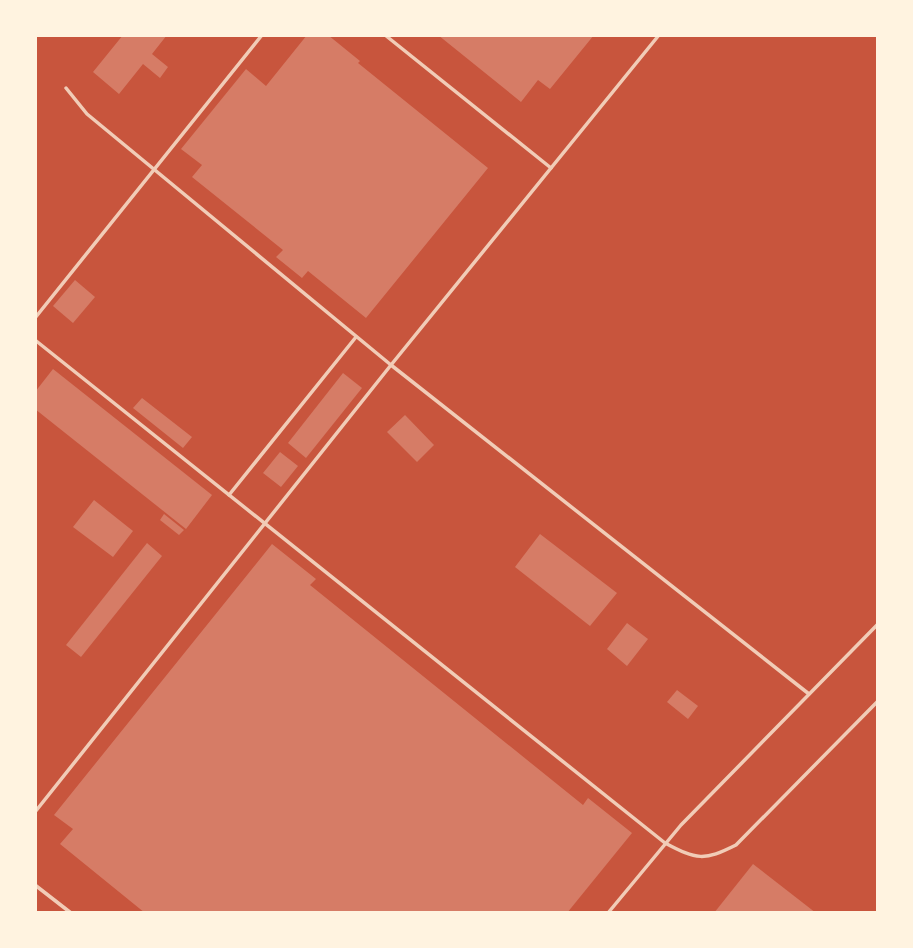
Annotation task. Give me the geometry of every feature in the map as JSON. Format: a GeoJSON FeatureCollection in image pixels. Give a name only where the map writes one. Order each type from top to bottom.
{"type":"FeatureCollection","features":[{"type":"Feature","properties":{"kind":"lane"},"geometry":{"type":"LineString","coordinates":[[35,318],[262,35]]}},
{"type":"Feature","properties":{"kind":"lane"},"geometry":{"type":"LineString","coordinates":[[385,35],[551,169]]}},
{"type":"Feature","properties":{"kind":"lane"},"geometry":{"type":"LineString","coordinates":[[35,812],[391,365],[659,35]]}},
{"type":"Feature","properties":{"kind":"lane"},"geometry":{"type":"LineString","coordinates":[[66,88],[87,114],[153,171],[356,337],[809,694]]}},
{"type":"Feature","properties":{"kind":"lane"},"geometry":{"type":"LineString","coordinates":[[229,495],[356,337]]}},
{"type":"Feature","properties":{"kind":"lane"},"geometry":{"type":"LineString","coordinates":[[35,340],[666,843],[688,856],[713,857],[736,845],[878,701]]}},
{"type":"Feature","properties":{"kind":"lane"},"geometry":{"type":"LineString","coordinates":[[608,913],[666,843],[878,624]]}},
{"type":"Feature","properties":{"kind":"lane"},"geometry":{"type":"LineString","coordinates":[[35,885],[71,913]]}},
{"type":"Feature","properties":{"kind":"building"},"geometry":{"type":"Polygon","coordinates":[[[123,35],[167,35],[152,54],[168,67],[160,78],[143,64],[119,94],[93,72],[123,35]]]}},
{"type":"Feature","properties":{"kind":"building"},"geometry":{"type":"Polygon","coordinates":[[[307,35],[328,35],[360,61],[358,63],[488,168],[366,318],[308,271],[302,278],[276,257],[283,250],[192,177],[202,165],[181,149],[246,69],[266,86],[307,35]]]}},
{"type":"Feature","properties":{"kind":"building"},"geometry":{"type":"Polygon","coordinates":[[[438,35],[594,35],[550,89],[538,80],[521,102],[438,35]]]}},
{"type":"Feature","properties":{"kind":"building"},"geometry":{"type":"Polygon","coordinates":[[[75,280],[95,297],[73,323],[53,306],[75,280]]]}},
{"type":"Feature","properties":{"kind":"building"},"geometry":{"type":"Polygon","coordinates":[[[53,369],[212,495],[186,529],[35,409],[35,392],[53,369]]]}},
{"type":"Feature","properties":{"kind":"building"},"geometry":{"type":"Polygon","coordinates":[[[343,373],[362,388],[306,458],[288,443],[343,373]]]}},
{"type":"Feature","properties":{"kind":"building"},"geometry":{"type":"Polygon","coordinates":[[[142,398],[192,437],[183,448],[133,408],[142,398]]]}},
{"type":"Feature","properties":{"kind":"building"},"geometry":{"type":"Polygon","coordinates":[[[405,415],[434,445],[417,462],[387,432],[405,415]]]}},
{"type":"Feature","properties":{"kind":"building"},"geometry":{"type":"Polygon","coordinates":[[[280,452],[298,466],[281,487],[263,473],[280,452]]]}},
{"type":"Feature","properties":{"kind":"building"},"geometry":{"type":"Polygon","coordinates":[[[94,500],[133,531],[113,557],[73,527],[94,500]]]}},
{"type":"Feature","properties":{"kind":"building"},"geometry":{"type":"Polygon","coordinates":[[[164,514],[184,530],[179,535],[160,520],[164,514]]]}},
{"type":"Feature","properties":{"kind":"building"},"geometry":{"type":"Polygon","coordinates":[[[540,534],[617,593],[590,626],[515,567],[540,534]]]}},
{"type":"Feature","properties":{"kind":"building"},"geometry":{"type":"Polygon","coordinates":[[[147,543],[162,556],[81,657],[66,645],[147,543]]]}},
{"type":"Feature","properties":{"kind":"building"},"geometry":{"type":"Polygon","coordinates":[[[272,544],[316,579],[310,585],[583,805],[588,798],[632,833],[567,913],[145,913],[60,844],[73,829],[54,815],[272,544]]]}},
{"type":"Feature","properties":{"kind":"building"},"geometry":{"type":"Polygon","coordinates":[[[627,623],[648,639],[627,666],[607,649],[627,623]]]}},
{"type":"Feature","properties":{"kind":"building"},"geometry":{"type":"Polygon","coordinates":[[[677,690],[698,706],[688,719],[667,702],[677,690]]]}},
{"type":"Feature","properties":{"kind":"building"},"geometry":{"type":"Polygon","coordinates":[[[753,864],[816,913],[714,913],[753,864]]]}}]}
